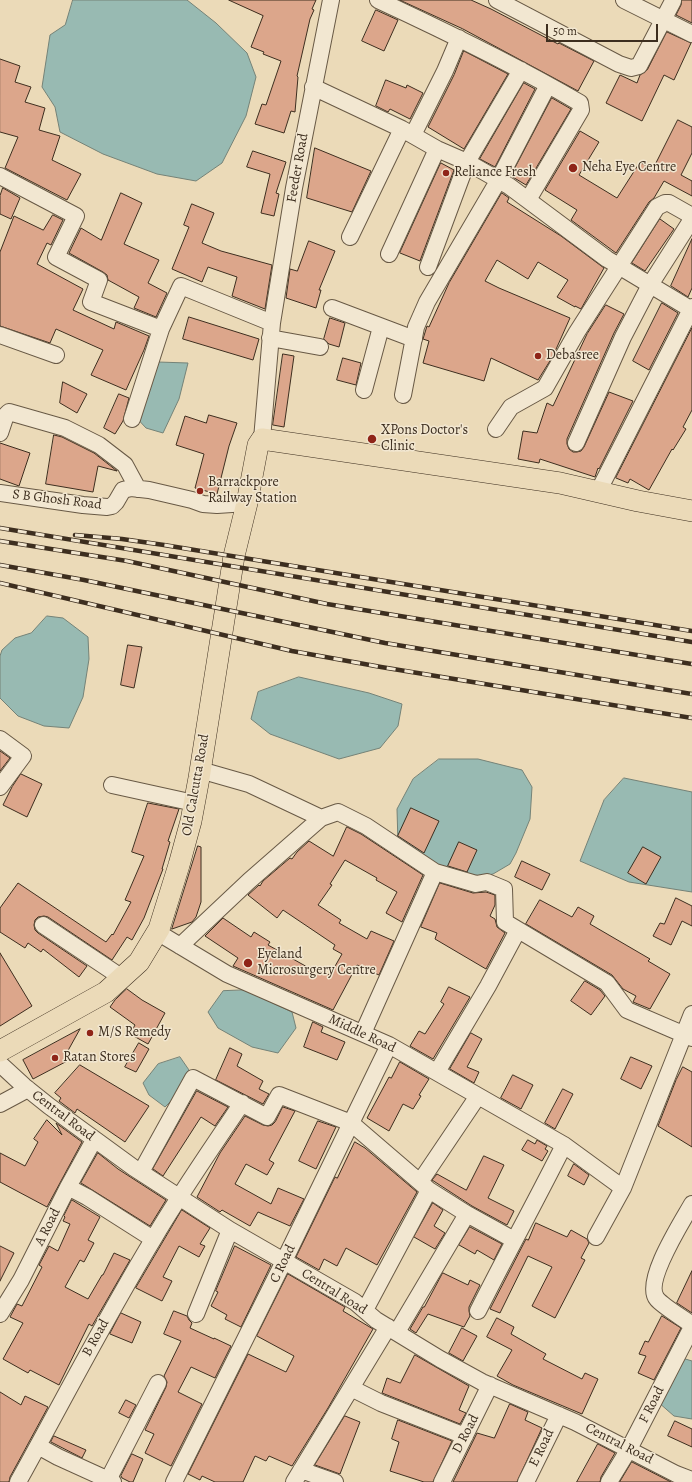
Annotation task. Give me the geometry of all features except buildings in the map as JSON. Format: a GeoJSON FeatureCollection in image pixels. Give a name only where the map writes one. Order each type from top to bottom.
{"type":"FeatureCollection","features":[{"type":"Feature","properties":{"kind":"main road"},"geometry":{"type":"LineString","coordinates":[[262,439],[560,483],[692,512]]}},
{"type":"Feature","properties":{"kind":"main road","name":"Old Calcutta Road"},"geometry":{"type":"LineString","coordinates":[[0,1051],[106,992],[139,962],[157,932],[179,865],[194,803],[234,556],[247,503],[258,445],[262,439]]}},
{"type":"Feature","properties":{"kind":"street","name":"Feeder Road"},"geometry":{"type":"LineString","coordinates":[[262,439],[271,330],[294,188],[331,0]]}},
{"type":"Feature","properties":{"kind":"street"},"geometry":{"type":"LineString","coordinates":[[378,0],[459,38],[580,103],[582,108],[528,200]]}},
{"type":"Feature","properties":{"kind":"street"},"geometry":{"type":"LineString","coordinates":[[497,0],[619,64],[631,68],[639,66],[673,1]]}},
{"type":"Feature","properties":{"kind":"street"},"geometry":{"type":"LineString","coordinates":[[624,0],[692,34]]}},
{"type":"Feature","properties":{"kind":"street"},"geometry":{"type":"LineString","coordinates":[[350,237],[407,132],[445,71],[459,38]]}},
{"type":"Feature","properties":{"kind":"street"},"geometry":{"type":"LineString","coordinates":[[428,267],[467,162],[520,70]]}},
{"type":"Feature","properties":{"kind":"street"},"geometry":{"type":"LineString","coordinates":[[403,395],[416,327],[427,302],[498,181],[548,85]]}},
{"type":"Feature","properties":{"kind":"street"},"geometry":{"type":"LineString","coordinates":[[313,87],[407,132],[437,149],[467,162],[509,186],[607,259],[691,309],[598,492]]}},
{"type":"Feature","properties":{"kind":"street"},"geometry":{"type":"LineString","coordinates":[[389,254],[437,149]]}},
{"type":"Feature","properties":{"kind":"street"},"geometry":{"type":"LineString","coordinates":[[0,176],[76,216],[56,258],[99,280],[91,302],[161,329]]}},
{"type":"Feature","properties":{"kind":"street"},"geometry":{"type":"LineString","coordinates":[[496,429],[511,407],[544,388],[577,332],[657,207],[662,204],[669,203],[692,216]]}},
{"type":"Feature","properties":{"kind":"street"},"geometry":{"type":"LineString","coordinates":[[576,443],[623,337],[650,285],[692,219]]}},
{"type":"Feature","properties":{"kind":"street"},"geometry":{"type":"LineString","coordinates":[[132,419],[161,329],[181,286],[271,330],[320,347]]}},
{"type":"Feature","properties":{"kind":"street"},"geometry":{"type":"LineString","coordinates":[[332,308],[414,340]]}},
{"type":"Feature","properties":{"kind":"street"},"geometry":{"type":"LineString","coordinates":[[364,390],[381,327]]}},
{"type":"Feature","properties":{"kind":"street"},"geometry":{"type":"LineString","coordinates":[[0,335],[56,355]]}},
{"type":"Feature","properties":{"kind":"street"},"geometry":{"type":"LineString","coordinates":[[0,433],[6,415],[9,412],[65,428],[99,445],[125,465],[138,489]]}},
{"type":"Feature","properties":{"kind":"street","name":"S B Ghosh Road"},"geometry":{"type":"LineString","coordinates":[[0,493],[107,507],[112,506],[116,502],[123,490],[138,489],[192,500],[203,504],[217,505],[247,503]]}},
{"type":"Feature","properties":{"kind":"street"},"geometry":{"type":"LineString","coordinates":[[0,739],[23,756],[0,787]]}},
{"type":"Feature","properties":{"kind":"street"},"geometry":{"type":"LineString","coordinates":[[200,770],[249,784],[321,818]]}},
{"type":"Feature","properties":{"kind":"street"},"geometry":{"type":"LineString","coordinates":[[112,785],[194,803]]}},
{"type":"Feature","properties":{"kind":"street"},"geometry":{"type":"LineString","coordinates":[[180,946],[249,881],[321,818],[338,812],[366,826],[435,872],[476,884],[487,882],[504,889],[505,922],[608,983],[627,1010],[688,1036]]}},
{"type":"Feature","properties":{"kind":"street"},"geometry":{"type":"LineString","coordinates":[[363,1034],[435,872]]}},
{"type":"Feature","properties":{"kind":"street"},"geometry":{"type":"LineString","coordinates":[[43,925],[121,978]]}},
{"type":"Feature","properties":{"kind":"street"},"geometry":{"type":"LineString","coordinates":[[436,1072],[488,986],[518,930]]}},
{"type":"Feature","properties":{"kind":"street","name":"Middle Road"},"geometry":{"type":"LineString","coordinates":[[157,932],[227,974],[389,1045],[564,1144],[624,1188]]}},
{"type":"Feature","properties":{"kind":"street"},"geometry":{"type":"LineString","coordinates":[[596,1237],[624,1188],[688,1036],[692,1014]]}},
{"type":"Feature","properties":{"kind":"street","name":"C Road"},"geometry":{"type":"LineString","coordinates":[[174,1482],[389,1045]]}},
{"type":"Feature","properties":{"kind":"street","name":"Central Road"},"geometry":{"type":"LineString","coordinates":[[0,1064],[28,1089],[94,1140],[141,1172],[230,1230],[342,1294],[392,1329],[440,1359],[490,1385],[559,1415],[676,1474],[692,1480]]}},
{"type":"Feature","properties":{"kind":"street"},"geometry":{"type":"LineString","coordinates":[[141,1172],[193,1078],[242,1102],[267,1117],[279,1095],[351,1123],[424,1186],[467,1214],[514,1240]]}},
{"type":"Feature","properties":{"kind":"street"},"geometry":{"type":"LineString","coordinates":[[0,1104],[28,1089]]}},
{"type":"Feature","properties":{"kind":"street"},"geometry":{"type":"LineString","coordinates":[[365,1310],[424,1186],[478,1096]]}},
{"type":"Feature","properties":{"kind":"street","name":"B Road"},"geometry":{"type":"LineString","coordinates":[[18,1482],[94,1342],[153,1239],[242,1102]]}},
{"type":"Feature","properties":{"kind":"street","name":"A Road"},"geometry":{"type":"LineString","coordinates":[[0,1314],[21,1280],[68,1187],[94,1140]]}},
{"type":"Feature","properties":{"kind":"street"},"geometry":{"type":"LineString","coordinates":[[478,1311],[564,1144]]}},
{"type":"Feature","properties":{"kind":"street"},"geometry":{"type":"LineString","coordinates":[[68,1187],[87,1197],[153,1239]]}},
{"type":"Feature","properties":{"kind":"street"},"geometry":{"type":"LineString","coordinates":[[692,1204],[655,1275],[653,1290],[657,1299],[692,1326]]}},
{"type":"Feature","properties":{"kind":"street"},"geometry":{"type":"LineString","coordinates":[[335,1482],[298,1476],[351,1388],[392,1329],[467,1214]]}},
{"type":"Feature","properties":{"kind":"street"},"geometry":{"type":"LineString","coordinates":[[196,1314],[230,1230]]}},
{"type":"Feature","properties":{"kind":"street","name":"F Road"},"geometry":{"type":"LineString","coordinates":[[610,1482],[629,1449],[692,1326]]}},
{"type":"Feature","properties":{"kind":"street"},"geometry":{"type":"LineString","coordinates":[[38,1446],[58,1457],[111,1481],[158,1383]]}},
{"type":"Feature","properties":{"kind":"street","name":"D Road"},"geometry":{"type":"LineString","coordinates":[[442,1482],[490,1385]]}},
{"type":"Feature","properties":{"kind":"street"},"geometry":{"type":"LineString","coordinates":[[351,1388],[381,1404],[465,1436]]}},
{"type":"Feature","properties":{"kind":"street","name":"E Road"},"geometry":{"type":"LineString","coordinates":[[526,1482],[559,1415]]}},
{"type":"Feature","properties":{"kind":"water"},"geometry":{"type":"Polygon","coordinates":[[[73,0],[187,0],[216,23],[247,53],[256,77],[246,116],[222,163],[196,181],[157,174],[103,154],[60,132],[55,107],[42,87],[50,35],[65,25],[73,0]]]}},
{"type":"Feature","properties":{"kind":"water"},"geometry":{"type":"Polygon","coordinates":[[[158,362],[188,363],[179,399],[163,433],[146,428],[133,414],[158,362]]]}},
{"type":"Feature","properties":{"kind":"water"},"geometry":{"type":"Polygon","coordinates":[[[47,616],[63,618],[88,637],[89,659],[83,697],[69,728],[44,726],[18,716],[0,698],[0,656],[2,650],[15,638],[31,633],[47,616]]]}},
{"type":"Feature","properties":{"kind":"water"},"geometry":{"type":"Polygon","coordinates":[[[299,677],[369,693],[402,704],[398,726],[380,748],[339,759],[270,734],[251,719],[258,692],[299,677]]]}},
{"type":"Feature","properties":{"kind":"water"},"geometry":{"type":"Polygon","coordinates":[[[439,759],[478,759],[522,770],[532,787],[530,819],[516,853],[510,864],[493,874],[462,881],[398,844],[397,809],[413,779],[439,759]]]}},
{"type":"Feature","properties":{"kind":"water"},"geometry":{"type":"Polygon","coordinates":[[[624,778],[692,792],[692,892],[629,882],[580,861],[604,800],[624,778]]]}},
{"type":"Feature","properties":{"kind":"water"},"geometry":{"type":"Polygon","coordinates":[[[245,990],[292,1012],[296,1028],[278,1053],[252,1047],[218,1028],[208,1012],[223,991],[245,990]]]}},
{"type":"Feature","properties":{"kind":"water"},"geometry":{"type":"Polygon","coordinates":[[[180,1057],[189,1070],[174,1098],[165,1107],[149,1095],[143,1083],[158,1064],[180,1057]]]}},
{"type":"Feature","properties":{"kind":"water"},"geometry":{"type":"Polygon","coordinates":[[[682,1358],[692,1361],[692,1419],[674,1416],[658,1402],[682,1358]]]}},
{"type":"Feature","properties":{"kind":"railway"},"geometry":{"type":"LineString","coordinates":[[0,528],[692,642]]}},
{"type":"Feature","properties":{"kind":"railway"},"geometry":{"type":"LineString","coordinates":[[75,535],[122,539],[164,545],[692,631]]}},
{"type":"Feature","properties":{"kind":"railway"},"geometry":{"type":"LineString","coordinates":[[0,541],[127,561],[327,604],[692,664]]}},
{"type":"Feature","properties":{"kind":"railway"},"geometry":{"type":"LineString","coordinates":[[0,565],[84,580],[385,643],[692,694]]}},
{"type":"Feature","properties":{"kind":"railway"},"geometry":{"type":"LineString","coordinates":[[0,583],[292,651],[692,718]]}},
{"type":"Feature","properties":{"kind":"place","name":"Neha Eye Centre"},"geometry":{"type":"Point","coordinates":[573,168]}},
{"type":"Feature","properties":{"kind":"place","name":"Reliance Fresh"},"geometry":{"type":"Point","coordinates":[446,173]}},
{"type":"Feature","properties":{"kind":"place","name":"Debasree"},"geometry":{"type":"Point","coordinates":[538,356]}},
{"type":"Feature","properties":{"kind":"place","name":"XPons Doctor's Clinic"},"geometry":{"type":"Point","coordinates":[372,439]}},
{"type":"Feature","properties":{"kind":"place","name":"Barrackpore Railway Station"},"geometry":{"type":"Point","coordinates":[200,491]}},
{"type":"Feature","properties":{"kind":"place","name":"Eyeland Microsurgery Centre"},"geometry":{"type":"Point","coordinates":[248,963]}},
{"type":"Feature","properties":{"kind":"place","name":"M/S Remedy"},"geometry":{"type":"Point","coordinates":[90,1033]}},
{"type":"Feature","properties":{"kind":"place","name":"Ratan Stores"},"geometry":{"type":"Point","coordinates":[55,1058]}}]}
